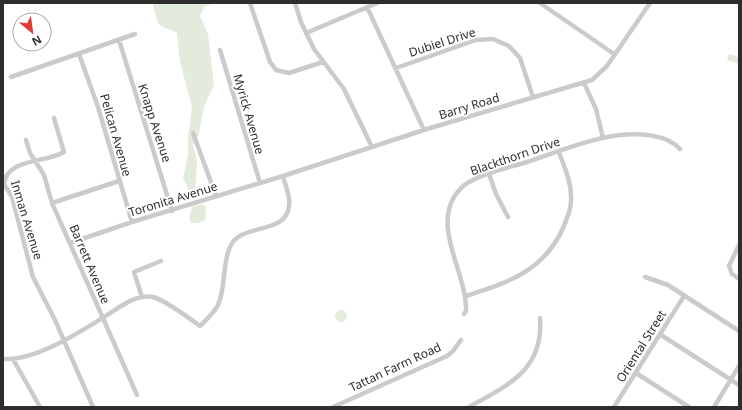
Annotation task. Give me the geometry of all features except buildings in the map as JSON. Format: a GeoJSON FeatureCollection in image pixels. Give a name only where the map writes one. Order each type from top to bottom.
{"type":"FeatureCollection","features":[{"type":"Feature","properties":{"kind":"street"},"geometry":{"type":"LineString","coordinates":[[250,3],[270,62],[276,70],[289,73],[323,62]]}},
{"type":"Feature","properties":{"kind":"street"},"geometry":{"type":"LineString","coordinates":[[295,3],[306,33],[323,62],[344,89],[372,147]]}},
{"type":"Feature","properties":{"kind":"street"},"geometry":{"type":"LineString","coordinates":[[306,33],[376,3]]}},
{"type":"Feature","properties":{"kind":"street"},"geometry":{"type":"LineString","coordinates":[[540,3],[614,54]]}},
{"type":"Feature","properties":{"kind":"street","name":"Barry Road"},"geometry":{"type":"LineString","coordinates":[[283,176],[424,130],[584,83],[599,75],[650,3]]}},
{"type":"Feature","properties":{"kind":"street"},"geometry":{"type":"LineString","coordinates":[[367,7],[424,130]]}},
{"type":"Feature","properties":{"kind":"street"},"geometry":{"type":"LineString","coordinates":[[11,77],[135,34]]}},
{"type":"Feature","properties":{"kind":"street","name":"Dubiel Drive"},"geometry":{"type":"LineString","coordinates":[[396,68],[476,40],[493,39],[509,46],[520,58],[533,97]]}},
{"type":"Feature","properties":{"kind":"street","name":"Knapp Avenue"},"geometry":{"type":"LineString","coordinates":[[119,40],[172,211]]}},
{"type":"Feature","properties":{"kind":"street","name":"Myrick Avenue"},"geometry":{"type":"LineString","coordinates":[[220,50],[260,183]]}},
{"type":"Feature","properties":{"kind":"street","name":"Pelican Avenue"},"geometry":{"type":"LineString","coordinates":[[79,54],[97,102],[132,222]]}},
{"type":"Feature","properties":{"kind":"street"},"geometry":{"type":"LineString","coordinates":[[584,83],[596,109],[603,138]]}},
{"type":"Feature","properties":{"kind":"street","name":"Inman Avenue"},"geometry":{"type":"LineString","coordinates":[[54,118],[64,151],[10,170],[6,175],[4,184],[12,197],[34,277],[55,320],[62,340],[92,407]]}},
{"type":"Feature","properties":{"kind":"street"},"geometry":{"type":"LineString","coordinates":[[193,133],[216,196]]}},
{"type":"Feature","properties":{"kind":"street","name":"Blackthorn Drive"},"geometry":{"type":"LineString","coordinates":[[464,314],[466,311],[466,296],[448,230],[447,216],[454,196],[463,186],[489,174],[603,138],[635,134],[651,136],[670,141],[680,149]]}},
{"type":"Feature","properties":{"kind":"street","name":"Barrett Avenue"},"geometry":{"type":"LineString","coordinates":[[26,140],[30,153],[44,175],[52,203],[137,395]]}},
{"type":"Feature","properties":{"kind":"street"},"geometry":{"type":"LineString","coordinates":[[466,296],[523,275],[541,262],[553,246],[568,216],[572,195],[559,152]]}},
{"type":"Feature","properties":{"kind":"street"},"geometry":{"type":"LineString","coordinates":[[489,174],[496,194],[508,217]]}},
{"type":"Feature","properties":{"kind":"street"},"geometry":{"type":"LineString","coordinates":[[3,359],[13,359],[32,354],[62,340],[132,300],[142,297],[157,298],[200,326],[214,312],[219,302],[228,251],[233,241],[243,234],[281,221],[289,210],[289,199],[283,176]]}},
{"type":"Feature","properties":{"kind":"street","name":"Toronita Avenue"},"geometry":{"type":"LineString","coordinates":[[70,243],[132,222],[283,176]]}},
{"type":"Feature","properties":{"kind":"street"},"geometry":{"type":"LineString","coordinates":[[52,203],[119,181]]}},
{"type":"Feature","properties":{"kind":"street"},"geometry":{"type":"LineString","coordinates":[[739,245],[729,266],[732,274],[739,279]]}},
{"type":"Feature","properties":{"kind":"street"},"geometry":{"type":"LineString","coordinates":[[142,297],[134,272],[161,261]]}},
{"type":"Feature","properties":{"kind":"street"},"geometry":{"type":"LineString","coordinates":[[645,277],[668,285],[739,331]]}},
{"type":"Feature","properties":{"kind":"street","name":"Oriental Street"},"geometry":{"type":"LineString","coordinates":[[614,407],[661,335],[684,296]]}},
{"type":"Feature","properties":{"kind":"street"},"geometry":{"type":"LineString","coordinates":[[469,407],[515,380],[530,365],[539,341],[540,318]]}},
{"type":"Feature","properties":{"kind":"street"},"geometry":{"type":"LineString","coordinates":[[661,335],[739,385]]}},
{"type":"Feature","properties":{"kind":"street","name":"Tattan Farm Road"},"geometry":{"type":"LineString","coordinates":[[333,407],[447,356],[453,351],[461,340]]}},
{"type":"Feature","properties":{"kind":"street"},"geometry":{"type":"LineString","coordinates":[[13,359],[40,407]]}},
{"type":"Feature","properties":{"kind":"street"},"geometry":{"type":"LineString","coordinates":[[714,407],[739,366]]}},
{"type":"Feature","properties":{"kind":"street"},"geometry":{"type":"LineString","coordinates":[[636,373],[689,407]]}},
{"type":"Feature","properties":{"kind":"green space"},"geometry":{"type":"Polygon","coordinates":[[[152,3],[213,3],[204,7],[200,16],[208,34],[214,85],[204,107],[198,137],[193,144],[197,161],[195,194],[192,196],[183,178],[188,155],[188,137],[192,107],[180,62],[177,33],[159,24],[152,3]]]}},
{"type":"Feature","properties":{"kind":"green space"},"geometry":{"type":"Polygon","coordinates":[[[729,54],[739,57],[739,64],[727,60],[729,54]]]}},
{"type":"Feature","properties":{"kind":"green space"},"geometry":{"type":"Polygon","coordinates":[[[202,204],[206,207],[205,220],[198,223],[191,223],[189,217],[192,207],[202,204]]]}},
{"type":"Feature","properties":{"kind":"green space"},"geometry":{"type":"Polygon","coordinates":[[[339,310],[343,310],[347,316],[343,322],[339,322],[335,318],[335,314],[339,310]]]}}]}
